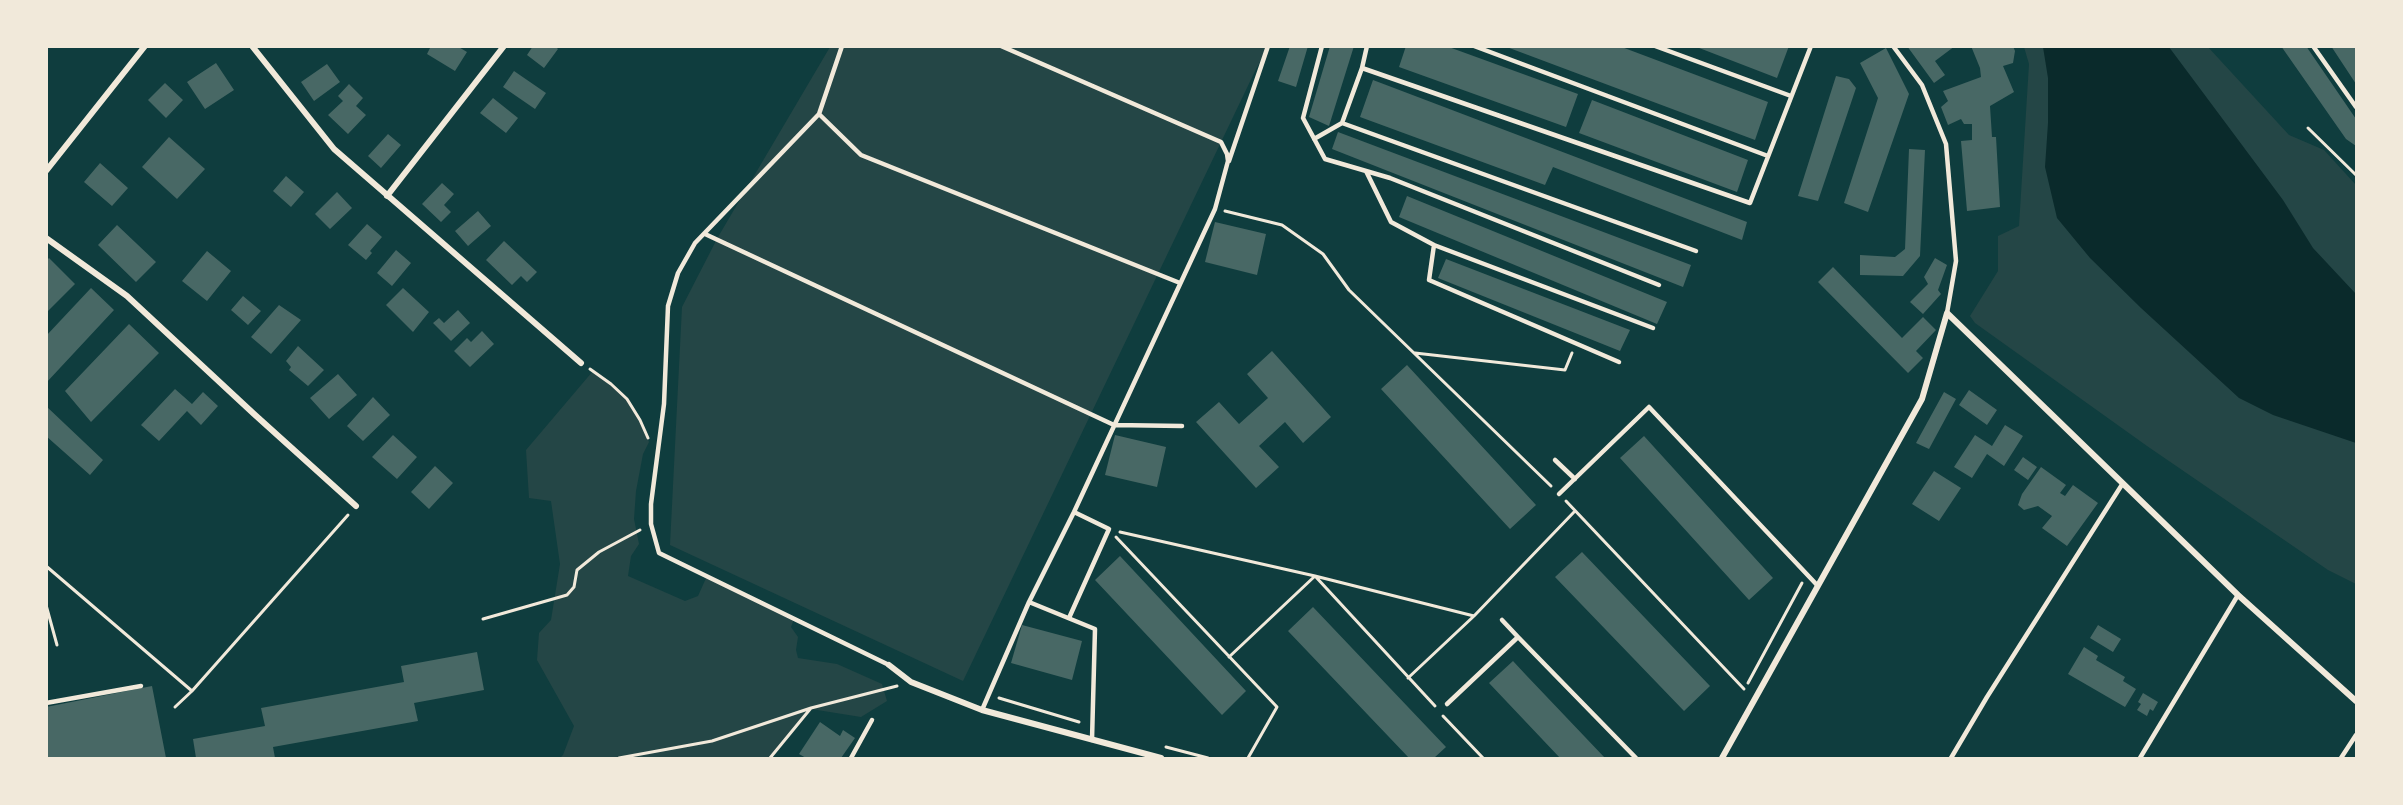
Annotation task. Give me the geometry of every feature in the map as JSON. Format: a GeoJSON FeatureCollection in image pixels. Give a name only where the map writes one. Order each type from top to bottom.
{"type":"FeatureCollection","features":[{"type":"Feature","properties":{"kind":"street"},"geometry":{"type":"LineString","coordinates":[[46,171],[145,46]]}},
{"type":"Feature","properties":{"kind":"street"},"geometry":{"type":"LineString","coordinates":[[252,46],[334,149],[581,363]]}},
{"type":"Feature","properties":{"kind":"street"},"geometry":{"type":"LineString","coordinates":[[387,196],[504,46]]}},
{"type":"Feature","properties":{"kind":"street"},"geometry":{"type":"LineString","coordinates":[[46,238],[127,296],[356,506]]}},
{"type":"Feature","properties":{"kind":"street"},"geometry":{"type":"LineString","coordinates":[[1722,759],[1922,399],[1947,313],[2238,595],[2356,701]]}},
{"type":"Feature","properties":{"kind":"street"},"geometry":{"type":"LineString","coordinates":[[890,665],[910,681],[982,710],[1161,759]]}},
{"type":"Feature","properties":{"kind":"lane"},"geometry":{"type":"LineString","coordinates":[[842,46],[819,114],[695,243],[678,273],[668,306],[664,404],[656,457],[651,524],[659,553],[890,665]]}},
{"type":"Feature","properties":{"kind":"lane"},"geometry":{"type":"LineString","coordinates":[[1001,46],[1221,142],[1227,154],[1226,169]]}},
{"type":"Feature","properties":{"kind":"lane"},"geometry":{"type":"LineString","coordinates":[[982,710],[1029,602],[1074,512],[1215,209],[1226,169],[1268,46]]}},
{"type":"Feature","properties":{"kind":"lane"},"geometry":{"type":"LineString","coordinates":[[1322,46],[1303,118],[1325,159],[1390,177],[1659,285]]}},
{"type":"Feature","properties":{"kind":"lane"},"geometry":{"type":"LineString","coordinates":[[1314,139],[1342,123],[1362,68],[1367,46]]}},
{"type":"Feature","properties":{"kind":"lane"},"geometry":{"type":"LineString","coordinates":[[1474,46],[1768,156]]}},
{"type":"Feature","properties":{"kind":"lane"},"geometry":{"type":"LineString","coordinates":[[1655,46],[1791,96]]}},
{"type":"Feature","properties":{"kind":"lane"},"geometry":{"type":"LineString","coordinates":[[1362,68],[1750,203],[1811,46]]}},
{"type":"Feature","properties":{"kind":"lane"},"geometry":{"type":"LineString","coordinates":[[1893,46],[1922,85],[1946,144],[1956,261],[1947,313]]}},
{"type":"Feature","properties":{"kind":"lane"},"geometry":{"type":"LineString","coordinates":[[2313,46],[2356,106]]}},
{"type":"Feature","properties":{"kind":"lane"},"geometry":{"type":"LineString","coordinates":[[819,114],[861,155],[1180,283]]}},
{"type":"Feature","properties":{"kind":"lane"},"geometry":{"type":"LineString","coordinates":[[1342,123],[1696,251]]}},
{"type":"Feature","properties":{"kind":"lane"},"geometry":{"type":"LineString","coordinates":[[1365,171],[1391,222],[1434,245],[1653,328]]}},
{"type":"Feature","properties":{"kind":"lane"},"geometry":{"type":"LineString","coordinates":[[705,234],[1113,425],[1182,426]]}},
{"type":"Feature","properties":{"kind":"lane"},"geometry":{"type":"LineString","coordinates":[[1434,245],[1429,280],[1619,362]]}},
{"type":"Feature","properties":{"kind":"lane"},"geometry":{"type":"LineString","coordinates":[[1559,494],[1648,408],[1818,585]]}},
{"type":"Feature","properties":{"kind":"lane"},"geometry":{"type":"LineString","coordinates":[[1555,460],[1575,479]]}},
{"type":"Feature","properties":{"kind":"lane"},"geometry":{"type":"LineString","coordinates":[[1951,759],[1987,697],[2123,483]]}},
{"type":"Feature","properties":{"kind":"lane"},"geometry":{"type":"LineString","coordinates":[[1069,618],[1108,529],[1074,512]]}},
{"type":"Feature","properties":{"kind":"lane"},"geometry":{"type":"LineString","coordinates":[[2140,759],[2238,595]]}},
{"type":"Feature","properties":{"kind":"lane"},"geometry":{"type":"LineString","coordinates":[[1029,602],[1095,629],[1092,740]]}},
{"type":"Feature","properties":{"kind":"lane"},"geometry":{"type":"LineString","coordinates":[[1502,620],[1636,759]]}},
{"type":"Feature","properties":{"kind":"lane"},"geometry":{"type":"LineString","coordinates":[[1447,704],[1518,637]]}},
{"type":"Feature","properties":{"kind":"lane"},"geometry":{"type":"LineString","coordinates":[[46,703],[141,686]]}},
{"type":"Feature","properties":{"kind":"lane"},"geometry":{"type":"LineString","coordinates":[[851,759],[872,720]]}},
{"type":"Feature","properties":{"kind":"lane"},"geometry":{"type":"LineString","coordinates":[[2341,759],[2356,735]]}},
{"type":"Feature","properties":{"kind":"path"},"geometry":{"type":"LineString","coordinates":[[2308,128],[2356,175]]}},
{"type":"Feature","properties":{"kind":"path"},"geometry":{"type":"LineString","coordinates":[[1215,209],[1282,225],[1323,254],[1349,290],[1559,494],[1744,689]]}},
{"type":"Feature","properties":{"kind":"path"},"geometry":{"type":"LineString","coordinates":[[1413,352],[1565,370],[1575,344]]}},
{"type":"Feature","properties":{"kind":"path"},"geometry":{"type":"LineString","coordinates":[[581,363],[611,384],[627,399],[640,420],[656,457]]}},
{"type":"Feature","properties":{"kind":"path"},"geometry":{"type":"LineString","coordinates":[[175,707],[192,691],[356,506]]}},
{"type":"Feature","properties":{"kind":"path"},"geometry":{"type":"LineString","coordinates":[[1408,678],[1474,616],[1575,511]]}},
{"type":"Feature","properties":{"kind":"path"},"geometry":{"type":"LineString","coordinates":[[483,619],[567,595],[574,587],[577,570],[599,552],[651,524]]}},
{"type":"Feature","properties":{"kind":"path"},"geometry":{"type":"LineString","coordinates":[[1108,529],[1315,576],[1474,616]]}},
{"type":"Feature","properties":{"kind":"path"},"geometry":{"type":"LineString","coordinates":[[1108,529],[1277,707],[1248,759]]}},
{"type":"Feature","properties":{"kind":"path"},"geometry":{"type":"LineString","coordinates":[[46,566],[192,691]]}},
{"type":"Feature","properties":{"kind":"path"},"geometry":{"type":"LineString","coordinates":[[1739,699],[1807,574]]}},
{"type":"Feature","properties":{"kind":"path"},"geometry":{"type":"LineString","coordinates":[[1229,657],[1315,576]]}},
{"type":"Feature","properties":{"kind":"path"},"geometry":{"type":"LineString","coordinates":[[1315,576],[1483,759]]}},
{"type":"Feature","properties":{"kind":"path"},"geometry":{"type":"LineString","coordinates":[[46,605],[57,645]]}},
{"type":"Feature","properties":{"kind":"path"},"geometry":{"type":"LineString","coordinates":[[619,759],[712,741],[811,708],[878,692],[910,681]]}},
{"type":"Feature","properties":{"kind":"path"},"geometry":{"type":"LineString","coordinates":[[770,759],[811,708]]}},
{"type":"Feature","properties":{"kind":"shaded area"},"geometry":{"type":"Polygon","coordinates":[[[830,47],[1269,47],[1256,69],[963,681],[670,545],[682,307],[718,237],[830,47]]]}},
{"type":"Feature","properties":{"kind":"shaded area"},"geometry":{"type":"Polygon","coordinates":[[[2024,47],[2208,47],[2289,135],[2324,150],[2356,185],[2356,584],[2328,570],[2147,446],[1975,323],[1970,316],[1998,271],[1998,236],[2019,226],[2029,64],[2024,47]]]}},
{"type":"Feature","properties":{"kind":"shaded area"},"geometry":{"type":"Polygon","coordinates":[[[2043,47],[2169,47],[2283,200],[2313,248],[2356,294],[2356,443],[2273,415],[2239,398],[2090,258],[2057,218],[2045,167],[2048,78],[2043,47]]]}},
{"type":"Feature","properties":{"kind":"shaded area"},"geometry":{"type":"Polygon","coordinates":[[[593,371],[627,399],[640,420],[649,442],[643,454],[636,491],[634,519],[639,544],[631,556],[628,576],[685,601],[698,596],[707,576],[794,619],[791,627],[798,637],[796,650],[798,658],[837,664],[882,684],[887,701],[861,717],[811,709],[770,758],[560,758],[574,726],[537,660],[539,633],[551,620],[560,564],[551,501],[529,498],[526,450],[593,371]]]}},
{"type":"Feature","properties":{"kind":"building"},"geometry":{"type":"Polygon","coordinates":[[[431,46],[457,46],[467,52],[455,71],[427,54],[431,46]]]}},
{"type":"Feature","properties":{"kind":"building"},"geometry":{"type":"Polygon","coordinates":[[[533,46],[555,46],[558,49],[544,68],[527,55],[533,46]]]}},
{"type":"Feature","properties":{"kind":"building"},"geometry":{"type":"Polygon","coordinates":[[[1290,46],[1308,46],[1296,87],[1278,81],[1290,46]]]}},
{"type":"Feature","properties":{"kind":"building"},"geometry":{"type":"Polygon","coordinates":[[[1330,46],[1354,46],[1329,126],[1309,117],[1330,46]]]}},
{"type":"Feature","properties":{"kind":"building"},"geometry":{"type":"Polygon","coordinates":[[[1406,46],[1446,46],[1578,94],[1566,127],[1399,67],[1406,46]]]}},
{"type":"Feature","properties":{"kind":"building"},"geometry":{"type":"Polygon","coordinates":[[[1504,46],[1619,46],[1768,102],[1755,140],[1504,46]]]}},
{"type":"Feature","properties":{"kind":"building"},"geometry":{"type":"Polygon","coordinates":[[[1694,46],[1789,46],[1777,78],[1694,46]]]}},
{"type":"Feature","properties":{"kind":"building"},"geometry":{"type":"Polygon","coordinates":[[[1907,46],[1955,46],[1935,61],[1945,75],[1934,83],[1907,46]]]}},
{"type":"Feature","properties":{"kind":"building"},"geometry":{"type":"Polygon","coordinates":[[[1971,46],[2013,46],[2015,51],[2013,63],[2003,66],[2014,92],[1990,106],[1992,137],[1996,137],[2000,207],[1967,211],[1961,141],[1972,140],[1972,124],[1964,124],[1961,119],[1948,125],[1941,107],[1948,101],[1943,91],[1981,77],[1980,68],[1971,46]]]}},
{"type":"Feature","properties":{"kind":"building"},"geometry":{"type":"Polygon","coordinates":[[[2281,46],[2306,46],[2356,119],[2356,146],[2346,139],[2281,46]]]}},
{"type":"Feature","properties":{"kind":"building"},"geometry":{"type":"Polygon","coordinates":[[[2331,46],[2356,46],[2356,84],[2331,46]]]}},
{"type":"Feature","properties":{"kind":"building"},"geometry":{"type":"Polygon","coordinates":[[[1886,48],[1909,94],[1868,212],[1844,203],[1878,98],[1860,63],[1886,48]]]}},
{"type":"Feature","properties":{"kind":"building"},"geometry":{"type":"Polygon","coordinates":[[[216,63],[234,90],[205,109],[187,82],[216,63]]]}},
{"type":"Feature","properties":{"kind":"building"},"geometry":{"type":"Polygon","coordinates":[[[327,64],[340,82],[314,101],[301,82],[327,64]]]}},
{"type":"Feature","properties":{"kind":"building"},"geometry":{"type":"Polygon","coordinates":[[[514,71],[546,93],[535,109],[503,87],[514,71]]]}},
{"type":"Feature","properties":{"kind":"building"},"geometry":{"type":"Polygon","coordinates":[[[1836,76],[1849,79],[1856,88],[1818,201],[1798,196],[1836,76]]]}},
{"type":"Feature","properties":{"kind":"building"},"geometry":{"type":"Polygon","coordinates":[[[1373,80],[1747,222],[1742,240],[1553,167],[1545,185],[1360,117],[1373,80]]]}},
{"type":"Feature","properties":{"kind":"building"},"geometry":{"type":"Polygon","coordinates":[[[165,83],[183,100],[166,118],[148,100],[165,83]]]}},
{"type":"Feature","properties":{"kind":"building"},"geometry":{"type":"Polygon","coordinates":[[[349,84],[363,98],[356,106],[366,115],[348,134],[328,115],[343,101],[338,96],[349,84]]]}},
{"type":"Feature","properties":{"kind":"building"},"geometry":{"type":"Polygon","coordinates":[[[493,98],[518,118],[506,133],[480,113],[493,98]]]}},
{"type":"Feature","properties":{"kind":"building"},"geometry":{"type":"Polygon","coordinates":[[[1592,100],[1748,160],[1737,192],[1579,133],[1592,100]]]}},
{"type":"Feature","properties":{"kind":"building"},"geometry":{"type":"Polygon","coordinates":[[[1338,132],[1691,265],[1683,287],[1332,149],[1338,132]]]}},
{"type":"Feature","properties":{"kind":"building"},"geometry":{"type":"Polygon","coordinates":[[[388,134],[401,145],[381,168],[368,156],[388,134]]]}},
{"type":"Feature","properties":{"kind":"building"},"geometry":{"type":"Polygon","coordinates":[[[169,137],[205,169],[177,199],[142,167],[169,137]]]}},
{"type":"Feature","properties":{"kind":"building"},"geometry":{"type":"Polygon","coordinates":[[[1909,149],[1925,150],[1920,256],[1903,276],[1860,275],[1860,255],[1895,257],[1905,249],[1909,149]]]}},
{"type":"Feature","properties":{"kind":"building"},"geometry":{"type":"Polygon","coordinates":[[[100,163],[128,188],[112,206],[84,182],[100,163]]]}},
{"type":"Feature","properties":{"kind":"building"},"geometry":{"type":"Polygon","coordinates":[[[286,176],[304,192],[291,207],[273,191],[286,176]]]}},
{"type":"Feature","properties":{"kind":"building"},"geometry":{"type":"Polygon","coordinates":[[[442,183],[454,194],[444,205],[451,212],[441,222],[422,204],[442,183]]]}},
{"type":"Feature","properties":{"kind":"building"},"geometry":{"type":"Polygon","coordinates":[[[337,192],[352,208],[330,229],[315,214],[337,192]]]}},
{"type":"Feature","properties":{"kind":"building"},"geometry":{"type":"Polygon","coordinates":[[[1407,196],[1667,302],[1657,324],[1399,217],[1407,196]]]}},
{"type":"Feature","properties":{"kind":"building"},"geometry":{"type":"Polygon","coordinates":[[[478,211],[491,226],[468,246],[455,231],[478,211]]]}},
{"type":"Feature","properties":{"kind":"building"},"geometry":{"type":"Polygon","coordinates":[[[1215,222],[1266,234],[1257,275],[1205,262],[1215,222]]]}},
{"type":"Feature","properties":{"kind":"building"},"geometry":{"type":"Polygon","coordinates":[[[367,224],[382,237],[370,251],[372,253],[366,260],[348,245],[367,224]]]}},
{"type":"Feature","properties":{"kind":"building"},"geometry":{"type":"Polygon","coordinates":[[[117,225],[156,262],[136,282],[98,245],[117,225]]]}},
{"type":"Feature","properties":{"kind":"building"},"geometry":{"type":"Polygon","coordinates":[[[504,241],[537,272],[527,282],[521,276],[512,285],[486,260],[504,241]]]}},
{"type":"Feature","properties":{"kind":"building"},"geometry":{"type":"Polygon","coordinates":[[[396,250],[411,263],[392,286],[377,273],[396,250]]]}},
{"type":"Feature","properties":{"kind":"building"},"geometry":{"type":"Polygon","coordinates":[[[207,251],[231,271],[207,301],[182,281],[207,251]]]}},
{"type":"Feature","properties":{"kind":"building"},"geometry":{"type":"Polygon","coordinates":[[[49,258],[75,284],[46,313],[46,261],[49,258]]]}},
{"type":"Feature","properties":{"kind":"building"},"geometry":{"type":"Polygon","coordinates":[[[1935,258],[1947,265],[1938,290],[1941,294],[1923,314],[1910,302],[1928,284],[1924,277],[1935,258]]]}},
{"type":"Feature","properties":{"kind":"building"},"geometry":{"type":"Polygon","coordinates":[[[1446,259],[1630,330],[1620,351],[1438,278],[1446,259]]]}},
{"type":"Feature","properties":{"kind":"building"},"geometry":{"type":"Polygon","coordinates":[[[1833,267],[1902,338],[1923,317],[1936,330],[1916,351],[1923,358],[1908,373],[1818,282],[1833,267]]]}},
{"type":"Feature","properties":{"kind":"building"},"geometry":{"type":"Polygon","coordinates":[[[91,288],[114,310],[46,383],[46,336],[91,288]]]}},
{"type":"Feature","properties":{"kind":"building"},"geometry":{"type":"Polygon","coordinates":[[[403,288],[429,312],[413,332],[386,305],[403,288]]]}},
{"type":"Feature","properties":{"kind":"building"},"geometry":{"type":"Polygon","coordinates":[[[243,296],[261,311],[248,325],[231,310],[243,296]]]}},
{"type":"Feature","properties":{"kind":"building"},"geometry":{"type":"Polygon","coordinates":[[[279,305],[301,320],[271,354],[251,337],[279,305]]]}},
{"type":"Feature","properties":{"kind":"building"},"geometry":{"type":"Polygon","coordinates":[[[458,310],[470,323],[451,341],[433,323],[439,318],[444,323],[458,310]]]}},
{"type":"Feature","properties":{"kind":"building"},"geometry":{"type":"Polygon","coordinates":[[[129,324],[159,353],[91,422],[65,391],[129,324]]]}},
{"type":"Feature","properties":{"kind":"building"},"geometry":{"type":"Polygon","coordinates":[[[482,331],[494,344],[470,367],[454,351],[467,338],[471,342],[482,331]]]}},
{"type":"Feature","properties":{"kind":"building"},"geometry":{"type":"Polygon","coordinates":[[[298,346],[324,370],[308,386],[289,370],[291,367],[286,361],[298,346]]]}},
{"type":"Feature","properties":{"kind":"building"},"geometry":{"type":"Polygon","coordinates":[[[1272,351],[1331,417],[1303,443],[1285,422],[1259,446],[1279,467],[1256,488],[1196,422],[1219,402],[1239,424],[1268,398],[1247,374],[1272,351]]]}},
{"type":"Feature","properties":{"kind":"building"},"geometry":{"type":"Polygon","coordinates":[[[1407,365],[1536,505],[1510,529],[1381,389],[1407,365]]]}},
{"type":"Feature","properties":{"kind":"building"},"geometry":{"type":"Polygon","coordinates":[[[338,374],[357,395],[329,419],[310,398],[338,374]]]}},
{"type":"Feature","properties":{"kind":"building"},"geometry":{"type":"Polygon","coordinates":[[[175,389],[192,404],[203,392],[218,406],[201,425],[187,411],[159,441],[141,425],[175,389]]]}},
{"type":"Feature","properties":{"kind":"building"},"geometry":{"type":"Polygon","coordinates":[[[1969,390],[1997,410],[1987,425],[1959,405],[1969,390]]]}},
{"type":"Feature","properties":{"kind":"building"},"geometry":{"type":"Polygon","coordinates":[[[1944,392],[1956,399],[1929,449],[1916,443],[1944,392]]]}},
{"type":"Feature","properties":{"kind":"building"},"geometry":{"type":"Polygon","coordinates":[[[373,397],[390,415],[363,441],[347,426],[373,397]]]}},
{"type":"Feature","properties":{"kind":"building"},"geometry":{"type":"Polygon","coordinates":[[[46,406],[103,460],[90,475],[46,436],[46,406]]]}},
{"type":"Feature","properties":{"kind":"building"},"geometry":{"type":"Polygon","coordinates":[[[2005,425],[2023,436],[2004,466],[1987,454],[1972,478],[1954,467],[1975,435],[1992,446],[2005,425]]]}},
{"type":"Feature","properties":{"kind":"building"},"geometry":{"type":"Polygon","coordinates":[[[393,435],[417,457],[397,479],[372,457],[393,435]]]}},
{"type":"Feature","properties":{"kind":"building"},"geometry":{"type":"Polygon","coordinates":[[[1115,435],[1166,447],[1157,487],[1105,475],[1115,435]]]}},
{"type":"Feature","properties":{"kind":"building"},"geometry":{"type":"Polygon","coordinates":[[[1644,436],[1773,578],[1749,600],[1620,458],[1644,436]]]}},
{"type":"Feature","properties":{"kind":"building"},"geometry":{"type":"Polygon","coordinates":[[[2023,457],[2037,467],[2028,480],[2014,470],[2023,457]]]}},
{"type":"Feature","properties":{"kind":"building"},"geometry":{"type":"Polygon","coordinates":[[[435,466],[453,483],[429,509],[411,492],[435,466]]]}},
{"type":"Feature","properties":{"kind":"building"},"geometry":{"type":"Polygon","coordinates":[[[2041,467],[2066,485],[2060,493],[2065,496],[2073,485],[2098,503],[2067,546],[2042,528],[2052,516],[2038,506],[2024,510],[2018,505],[2022,494],[2041,467]]]}},
{"type":"Feature","properties":{"kind":"building"},"geometry":{"type":"Polygon","coordinates":[[[1934,471],[1961,488],[1939,521],[1912,504],[1934,471]]]}},
{"type":"Feature","properties":{"kind":"building"},"geometry":{"type":"Polygon","coordinates":[[[1582,552],[1710,686],[1684,711],[1555,577],[1582,552]]]}},
{"type":"Feature","properties":{"kind":"building"},"geometry":{"type":"Polygon","coordinates":[[[1120,556],[1246,691],[1222,715],[1095,580],[1120,556]]]}},
{"type":"Feature","properties":{"kind":"building"},"geometry":{"type":"Polygon","coordinates":[[[1313,607],[1446,747],[1434,758],[1409,758],[1288,631],[1313,607]]]}},
{"type":"Feature","properties":{"kind":"building"},"geometry":{"type":"Polygon","coordinates":[[[1022,625],[1082,641],[1072,680],[1011,663],[1022,625]]]}},
{"type":"Feature","properties":{"kind":"building"},"geometry":{"type":"Polygon","coordinates":[[[2098,625],[2121,639],[2113,652],[2090,638],[2098,625]]]}},
{"type":"Feature","properties":{"kind":"building"},"geometry":{"type":"Polygon","coordinates":[[[2084,647],[2098,656],[2096,660],[2125,677],[2123,681],[2136,689],[2125,707],[2068,674],[2084,647]]]}},
{"type":"Feature","properties":{"kind":"building"},"geometry":{"type":"Polygon","coordinates":[[[477,652],[484,690],[414,703],[418,721],[273,747],[275,758],[196,758],[193,739],[265,726],[261,708],[404,682],[401,666],[477,652]]]}},
{"type":"Feature","properties":{"kind":"building"},"geometry":{"type":"Polygon","coordinates":[[[1513,661],[1605,758],[1560,758],[1489,683],[1513,661]]]}},
{"type":"Feature","properties":{"kind":"building"},"geometry":{"type":"Polygon","coordinates":[[[152,686],[166,758],[46,758],[46,707],[152,686]]]}},
{"type":"Feature","properties":{"kind":"building"},"geometry":{"type":"Polygon","coordinates":[[[2143,693],[2158,702],[2153,711],[2150,709],[2147,716],[2137,710],[2143,693]]]}},
{"type":"Feature","properties":{"kind":"building"},"geometry":{"type":"Polygon","coordinates":[[[820,722],[840,736],[843,730],[855,738],[841,758],[806,758],[799,754],[820,722]]]}}]}
